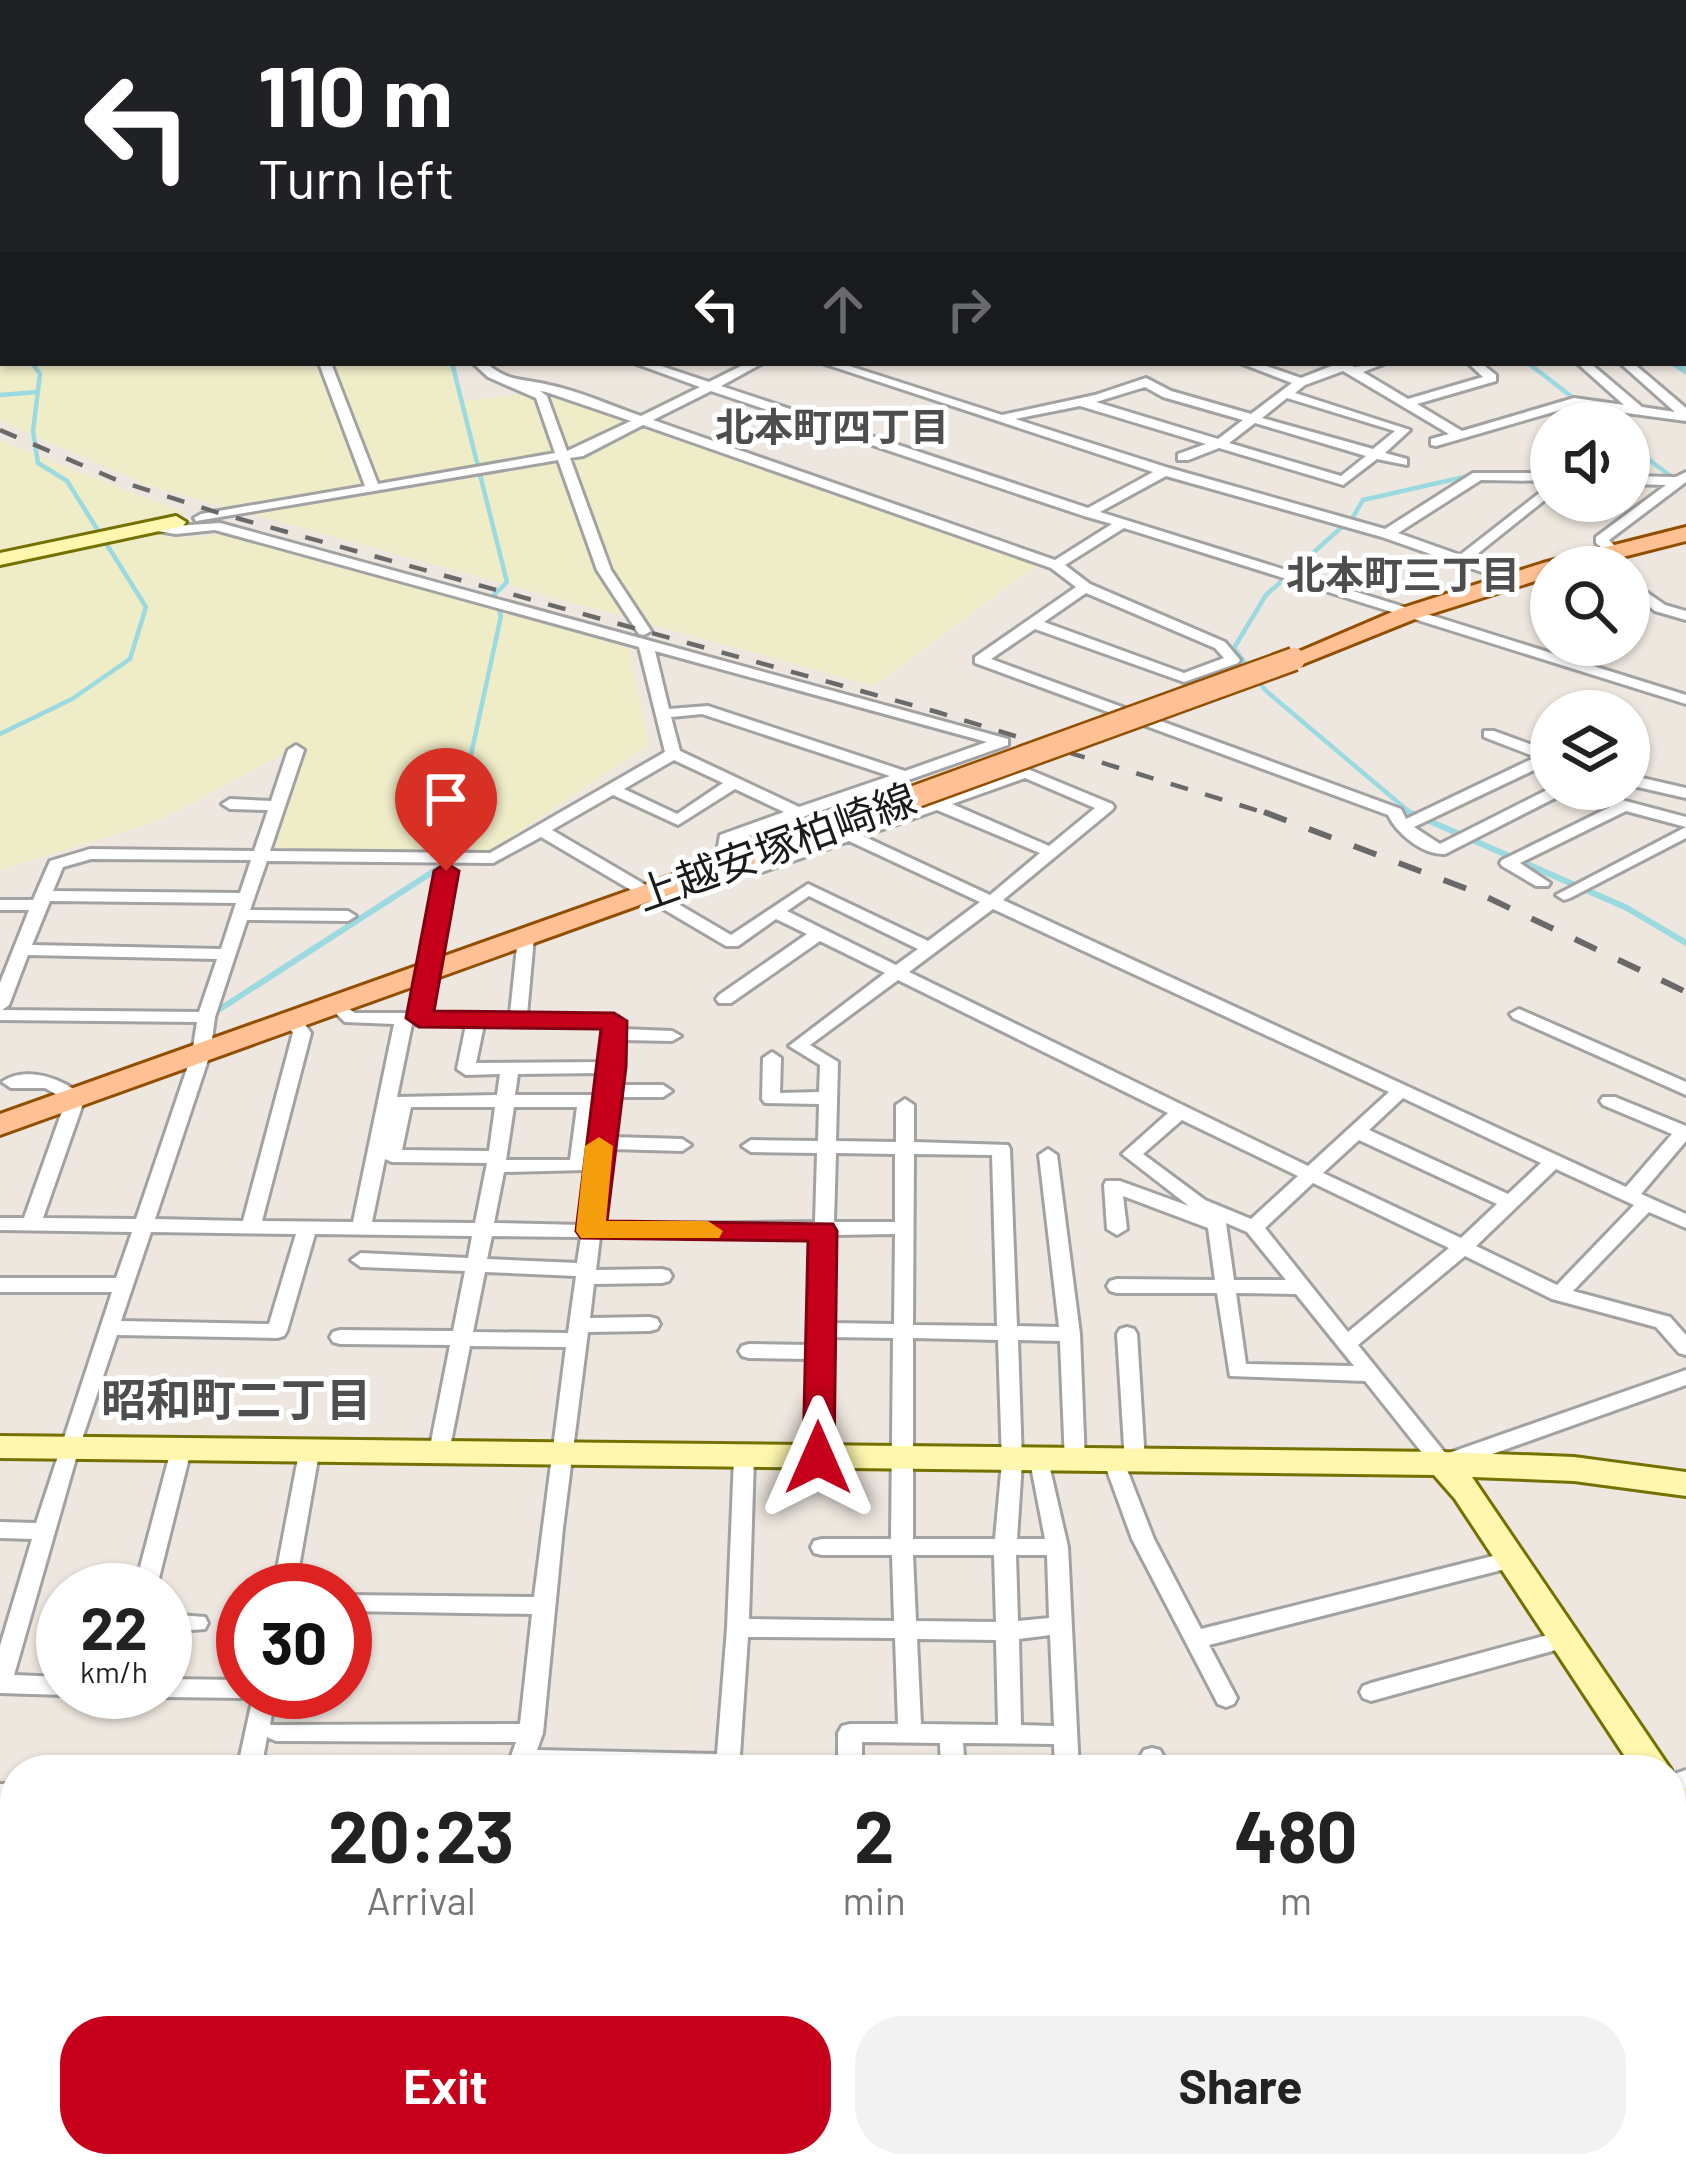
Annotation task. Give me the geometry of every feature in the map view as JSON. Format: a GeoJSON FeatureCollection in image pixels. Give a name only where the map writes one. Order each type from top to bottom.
{"type":"FeatureCollection","features":[{"type":"Feature","properties":{"kind":"main road","name":"上越安塚柏崎線"},"geometry":{"type":"LineString","coordinates":[[1644,546],[1686,534]]}},
{"type":"Feature","properties":{"kind":"main road","name":"上越安塚柏崎線"},"geometry":{"type":"LineString","coordinates":[[0,1126],[1294,659],[1407,614],[1530,575]]}},
{"type":"Feature","properties":{"kind":"street"},"geometry":{"type":"LineString","coordinates":[[326,366],[372,486]]}},
{"type":"Feature","properties":{"kind":"street"},"geometry":{"type":"LineString","coordinates":[[483,366],[492,374],[548,388],[1056,566],[1085,587],[1220,645],[1233,660],[1184,678],[1033,623]]}},
{"type":"Feature","properties":{"kind":"street"},"geometry":{"type":"LineString","coordinates":[[649,366],[1122,524],[1530,650]]}},
{"type":"Feature","properties":{"kind":"street"},"geometry":{"type":"LineString","coordinates":[[0,559],[176,521],[590,450],[752,366]]}},
{"type":"Feature","properties":{"kind":"street"},"geometry":{"type":"LineString","coordinates":[[838,366],[1164,471],[1387,534],[1513,580]]}},
{"type":"Feature","properties":{"kind":"street"},"geometry":{"type":"LineString","coordinates":[[1255,366],[1301,382]]}},
{"type":"Feature","properties":{"kind":"street"},"geometry":{"type":"LineString","coordinates":[[1406,403],[1492,378],[1478,366]]}},
{"type":"Feature","properties":{"kind":"street"},"geometry":{"type":"LineString","coordinates":[[1586,366],[1629,402]]}},
{"type":"Feature","properties":{"kind":"street"},"geometry":{"type":"LineString","coordinates":[[1629,366],[1686,416]]}},
{"type":"Feature","properties":{"kind":"street"},"geometry":{"type":"LineString","coordinates":[[1183,457],[1222,442],[1301,382],[1345,367],[1460,435]]}},
{"type":"Feature","properties":{"kind":"street"},"geometry":{"type":"LineString","coordinates":[[1003,418],[1146,382],[1167,394],[1402,462]]}},
{"type":"Feature","properties":{"kind":"street"},"geometry":{"type":"LineString","coordinates":[[524,385],[541,396],[604,570],[645,639],[673,754],[796,812]]}},
{"type":"Feature","properties":{"kind":"street"},"geometry":{"type":"LineString","coordinates":[[1078,401],[1343,481],[1404,430],[1286,394]]}},
{"type":"Feature","properties":{"kind":"street"},"geometry":{"type":"LineString","coordinates":[[1650,411],[1686,416]]}},
{"type":"Feature","properties":{"kind":"street"},"geometry":{"type":"LineString","coordinates":[[1436,442],[1530,414]]}},
{"type":"Feature","properties":{"kind":"street"},"geometry":{"type":"LineString","coordinates":[[1089,513],[1164,471]]}},
{"type":"Feature","properties":{"kind":"street"},"geometry":{"type":"LineString","coordinates":[[1387,534],[1478,476],[1530,477]]}},
{"type":"Feature","properties":{"kind":"street"},"geometry":{"type":"LineString","coordinates":[[1650,480],[1681,479]]}},
{"type":"Feature","properties":{"kind":"street"},"geometry":{"type":"LineString","coordinates":[[1600,546],[1601,540],[1681,479]]}},
{"type":"Feature","properties":{"kind":"street"},"geometry":{"type":"LineString","coordinates":[[1461,561],[1530,505]]}},
{"type":"Feature","properties":{"kind":"street"},"geometry":{"type":"LineString","coordinates":[[1056,566],[1122,524]]}},
{"type":"Feature","properties":{"kind":"street"},"geometry":{"type":"LineString","coordinates":[[150,526],[176,530],[215,526],[645,639],[1003,742],[1042,766],[762,867],[723,864],[726,838],[1003,742]]}},
{"type":"Feature","properties":{"kind":"street"},"geometry":{"type":"LineString","coordinates":[[1085,587],[980,660],[1395,812],[1402,826],[1439,851],[1530,805]]}},
{"type":"Feature","properties":{"kind":"street"},"geometry":{"type":"LineString","coordinates":[[1650,600],[1686,616]]}},
{"type":"Feature","properties":{"kind":"street"},"geometry":{"type":"LineString","coordinates":[[1581,666],[1686,700]]}},
{"type":"Feature","properties":{"kind":"street"},"geometry":{"type":"LineString","coordinates":[[661,714],[703,709],[903,775]]}},
{"type":"Feature","properties":{"kind":"street"},"geometry":{"type":"LineString","coordinates":[[1489,734],[1530,749]]}},
{"type":"Feature","properties":{"kind":"street"},"geometry":{"type":"LineString","coordinates":[[36,1685],[0,1684],[12,1596],[44,1531],[201,1054],[206,1017],[296,750]]}},
{"type":"Feature","properties":{"kind":"street"},"geometry":{"type":"LineString","coordinates":[[0,1005],[14,956],[56,864],[90,854],[494,858],[673,754]]}},
{"type":"Feature","properties":{"kind":"street"},"geometry":{"type":"LineString","coordinates":[[1402,826],[1530,766]]}},
{"type":"Feature","properties":{"kind":"street"},"geometry":{"type":"LineString","coordinates":[[818,1458],[829,1062],[798,1046],[989,904],[1106,807],[1024,773]]}},
{"type":"Feature","properties":{"kind":"street"},"geometry":{"type":"LineString","coordinates":[[614,790],[678,820],[735,782]]}},
{"type":"Feature","properties":{"kind":"street"},"geometry":{"type":"LineString","coordinates":[[1650,785],[1686,793]]}},
{"type":"Feature","properties":{"kind":"street"},"geometry":{"type":"LineString","coordinates":[[230,804],[278,806]]}},
{"type":"Feature","properties":{"kind":"street"},"geometry":{"type":"LineString","coordinates":[[940,805],[1048,851]]}},
{"type":"Feature","properties":{"kind":"street"},"geometry":{"type":"LineString","coordinates":[[1542,883],[1508,863],[1616,810]]}},
{"type":"Feature","properties":{"kind":"street"},"geometry":{"type":"LineString","coordinates":[[1629,810],[1686,822]]}},
{"type":"Feature","properties":{"kind":"street"},"geometry":{"type":"LineString","coordinates":[[544,832],[732,942],[808,889],[927,946]]}},
{"type":"Feature","properties":{"kind":"street"},"geometry":{"type":"LineString","coordinates":[[1564,895],[1686,832]]}},
{"type":"Feature","properties":{"kind":"street"},"geometry":{"type":"LineString","coordinates":[[850,836],[1686,1222]]}},
{"type":"Feature","properties":{"kind":"street"},"geometry":{"type":"LineString","coordinates":[[362,1226],[412,1019],[430,970],[446,871]]}},
{"type":"Feature","properties":{"kind":"street"},"geometry":{"type":"LineString","coordinates":[[0,905],[43,901],[245,907],[348,916]]}},
{"type":"Feature","properties":{"kind":"street"},"geometry":{"type":"LineString","coordinates":[[775,912],[1559,1294],[1663,1322],[1686,1348]]}},
{"type":"Feature","properties":{"kind":"street"},"geometry":{"type":"LineString","coordinates":[[725,999],[819,934]]}},
{"type":"Feature","properties":{"kind":"street"},"geometry":{"type":"LineString","coordinates":[[518,1019],[526,937]]}},
{"type":"Feature","properties":{"kind":"street"},"geometry":{"type":"LineString","coordinates":[[14,956],[228,954]]}},
{"type":"Feature","properties":{"kind":"street"},"geometry":{"type":"LineString","coordinates":[[336,1005],[351,1018],[614,1021],[613,1067],[601,1097],[579,1166],[392,1156],[403,1101],[504,1101],[601,1097],[664,1091]]}},
{"type":"Feature","properties":{"kind":"street"},"geometry":{"type":"LineString","coordinates":[[1519,1014],[1686,1088]]}},
{"type":"Feature","properties":{"kind":"street"},"geometry":{"type":"LineString","coordinates":[[0,1015],[206,1017]]}},
{"type":"Feature","properties":{"kind":"street"},"geometry":{"type":"LineString","coordinates":[[251,1226],[302,1033],[292,1020]]}},
{"type":"Feature","properties":{"kind":"street"},"geometry":{"type":"LineString","coordinates":[[476,1020],[466,1069],[613,1067]]}},
{"type":"Feature","properties":{"kind":"street"},"geometry":{"type":"LineString","coordinates":[[614,1034],[672,1036]]}},
{"type":"Feature","properties":{"kind":"street"},"geometry":{"type":"LineString","coordinates":[[772,1058],[771,1099],[828,1098]]}},
{"type":"Feature","properties":{"kind":"street"},"geometry":{"type":"LineString","coordinates":[[439,1453],[497,1162],[510,1068]]}},
{"type":"Feature","properties":{"kind":"street"},"geometry":{"type":"LineString","coordinates":[[11,1082],[48,1082],[76,1098],[31,1224]]}},
{"type":"Feature","properties":{"kind":"street"},"geometry":{"type":"LineString","coordinates":[[1254,1227],[1399,1092]]}},
{"type":"Feature","properties":{"kind":"street"},"geometry":{"type":"LineString","coordinates":[[523,1755],[531,1732],[542,1606],[586,1274],[601,1097]]}},
{"type":"Feature","properties":{"kind":"street"},"geometry":{"type":"LineString","coordinates":[[1559,1294],[1637,1200],[1685,1132],[1609,1101]]}},
{"type":"Feature","properties":{"kind":"street"},"geometry":{"type":"LineString","coordinates":[[905,1105],[902,1545],[910,1733]]}},
{"type":"Feature","properties":{"kind":"street"},"geometry":{"type":"LineString","coordinates":[[1180,1112],[1131,1154],[1198,1204],[1254,1227],[1513,1559],[1643,1755]]}},
{"type":"Feature","properties":{"kind":"street"},"geometry":{"type":"LineString","coordinates":[[1357,1131],[1510,1204]]}},
{"type":"Feature","properties":{"kind":"street"},"geometry":{"type":"LineString","coordinates":[[599,1143],[682,1145]]}},
{"type":"Feature","properties":{"kind":"street"},"geometry":{"type":"LineString","coordinates":[[751,1146],[1001,1149],[1005,1332],[1026,1462],[1057,1547],[1066,1755]]}},
{"type":"Feature","properties":{"kind":"street"},"geometry":{"type":"LineString","coordinates":[[1048,1155],[1070,1334],[1075,1462]]}},
{"type":"Feature","properties":{"kind":"street"},"geometry":{"type":"LineString","coordinates":[[1345,1345],[1463,1247],[1552,1162]]}},
{"type":"Feature","properties":{"kind":"street"},"geometry":{"type":"LineString","coordinates":[[1117,1228],[1113,1184],[1217,1224],[1237,1371],[1369,1374]]}},
{"type":"Feature","properties":{"kind":"street"},"geometry":{"type":"LineString","coordinates":[[0,1224],[591,1231],[905,1228]]}},
{"type":"Feature","properties":{"kind":"street"},"geometry":{"type":"LineString","coordinates":[[109,1328],[287,1330],[307,1228]]}},
{"type":"Feature","properties":{"kind":"street"},"geometry":{"type":"LineString","coordinates":[[361,1260],[662,1276]]}},
{"type":"Feature","properties":{"kind":"street"},"geometry":{"type":"LineString","coordinates":[[0,1285],[122,1285]]}},
{"type":"Feature","properties":{"kind":"street"},"geometry":{"type":"LineString","coordinates":[[1117,1286],[1300,1286]]}},
{"type":"Feature","properties":{"kind":"street"},"geometry":{"type":"LineString","coordinates":[[340,1337],[464,1339],[650,1324]]}},
{"type":"Feature","properties":{"kind":"street"},"geometry":{"type":"LineString","coordinates":[[749,1351],[902,1330],[1070,1334]]}},
{"type":"Feature","properties":{"kind":"street"},"geometry":{"type":"LineString","coordinates":[[1127,1334],[1124,1462],[1143,1539],[1226,1698]]}},
{"type":"Feature","properties":{"kind":"street"},"geometry":{"type":"LineString","coordinates":[[1442,1464],[1686,1377]]}},
{"type":"Feature","properties":{"kind":"street"},"geometry":{"type":"LineString","coordinates":[[0,1447],[1442,1464],[1574,1469],[1686,1484]]}},
{"type":"Feature","properties":{"kind":"street"},"geometry":{"type":"LineString","coordinates":[[152,1563],[181,1450]]}},
{"type":"Feature","properties":{"kind":"street"},"geometry":{"type":"LineString","coordinates":[[289,1563],[309,1453]]}},
{"type":"Feature","properties":{"kind":"street"},"geometry":{"type":"LineString","coordinates":[[728,1755],[744,1458]]}},
{"type":"Feature","properties":{"kind":"street"},"geometry":{"type":"LineString","coordinates":[[1010,1734],[1005,1549],[1026,1462]]}},
{"type":"Feature","properties":{"kind":"street"},"geometry":{"type":"LineString","coordinates":[[0,1530],[44,1531]]}},
{"type":"Feature","properties":{"kind":"street"},"geometry":{"type":"LineString","coordinates":[[822,1547],[1057,1547]]}},
{"type":"Feature","properties":{"kind":"street"},"geometry":{"type":"LineString","coordinates":[[1197,1639],[1513,1559]]}},
{"type":"Feature","properties":{"kind":"street"},"geometry":{"type":"LineString","coordinates":[[372,1603],[542,1606]]}},
{"type":"Feature","properties":{"kind":"street"},"geometry":{"type":"LineString","coordinates":[[738,1628],[1010,1631],[1059,1625]]}},
{"type":"Feature","properties":{"kind":"street"},"geometry":{"type":"LineString","coordinates":[[1371,1692],[1566,1639]]}},
{"type":"Feature","properties":{"kind":"street"},"geometry":{"type":"LineString","coordinates":[[252,1755],[259,1719]]}},
{"type":"Feature","properties":{"kind":"street"},"geometry":{"type":"LineString","coordinates":[[275,1732],[531,1732]]}},
{"type":"Feature","properties":{"kind":"street"},"geometry":{"type":"LineString","coordinates":[[850,1755],[850,1733],[1065,1735]]}},
{"type":"Feature","properties":{"kind":"street"},"geometry":{"type":"LineString","coordinates":[[951,1735],[952,1755]]}},
{"type":"Feature","properties":{"kind":"shaded area"},"geometry":{"type":"Polygon","coordinates":[[[0,366],[454,366],[464,401],[545,391],[1036,566],[874,686],[150,486],[0,421],[0,366]]]}},
{"type":"Feature","properties":{"kind":"shaded area"},"geometry":{"type":"Polygon","coordinates":[[[0,440],[38,456],[184,512],[0,551],[0,440]]]}},
{"type":"Feature","properties":{"kind":"shaded area"},"geometry":{"type":"Polygon","coordinates":[[[158,532],[174,539],[228,534],[629,648],[648,745],[491,851],[275,849],[301,756],[280,756],[156,822],[0,870],[0,567],[158,532]]]}},
{"type":"Feature","properties":{"kind":"waterway"},"geometry":{"type":"LineString","coordinates":[[34,366],[40,374],[38,392]]}},
{"type":"Feature","properties":{"kind":"waterway"},"geometry":{"type":"LineString","coordinates":[[453,366],[507,582],[494,595],[501,616],[458,815]]}},
{"type":"Feature","properties":{"kind":"waterway"},"geometry":{"type":"LineString","coordinates":[[1532,366],[1579,402]]}},
{"type":"Feature","properties":{"kind":"waterway"},"geometry":{"type":"LineString","coordinates":[[0,395],[38,392]]}},
{"type":"Feature","properties":{"kind":"waterway"},"geometry":{"type":"LineString","coordinates":[[0,734],[72,699],[130,659],[146,607],[67,481],[38,463],[33,431],[38,392]]}},
{"type":"Feature","properties":{"kind":"waterway"},"geometry":{"type":"LineString","coordinates":[[1650,461],[1672,477]]}},
{"type":"Feature","properties":{"kind":"waterway"},"geometry":{"type":"LineString","coordinates":[[1410,812],[1265,690],[1234,648],[1266,595],[1353,517],[1363,500],[1473,475]]}},
{"type":"Feature","properties":{"kind":"waterway"},"geometry":{"type":"LineString","coordinates":[[220,1009],[448,862],[459,812]]}},
{"type":"Feature","properties":{"kind":"waterway"},"geometry":{"type":"LineString","coordinates":[[1410,812],[1627,908],[1686,943]]}},
{"type":"Feature","properties":{"kind":"waterway"},"geometry":{"type":"LineString","coordinates":[[1410,812],[1413,815]]}},
{"type":"Feature","properties":{"kind":"railway"},"geometry":{"type":"LineString","coordinates":[[0,430],[119,481],[222,514],[937,712],[1272,815]]}},
{"type":"Feature","properties":{"kind":"railway"},"geometry":{"type":"LineString","coordinates":[[1264,812],[1272,815]]}},
{"type":"Feature","properties":{"kind":"railway"},"geometry":{"type":"LineString","coordinates":[[1272,815],[1478,893],[1686,992]]}},
{"type":"Feature","properties":{"kind":"slow traffic"},"geometry":{"type":"LineString","coordinates":[[599,1146],[591,1231],[708,1231]]}},
{"type":"Feature","properties":{"kind":"district","name":"北本町四丁目"},"geometry":{"type":"Point","coordinates":[832,427]}},
{"type":"Feature","properties":{"kind":"district","name":"北本町三丁目"},"geometry":{"type":"Point","coordinates":[1403,575]}},
{"type":"Feature","properties":{"kind":"district","name":"昭和町二丁目"},"geometry":{"type":"Point","coordinates":[236,1400]}},
{"type":"Feature","properties":{"kind":"route"},"geometry":{"type":"LineString","coordinates":[[446,871],[419,1018],[614,1021],[613,1067],[599,1143],[591,1231],[823,1231],[818,1458]]}}]}
